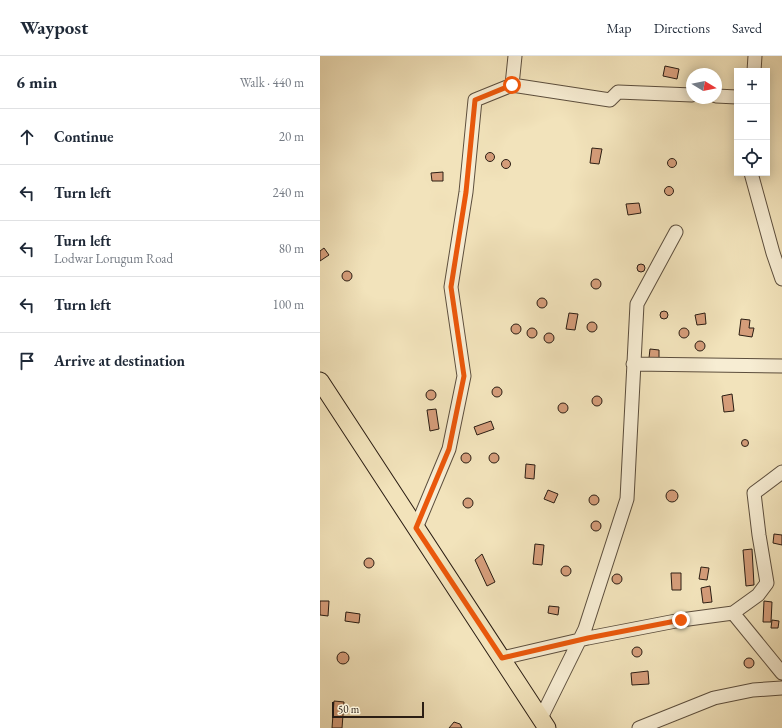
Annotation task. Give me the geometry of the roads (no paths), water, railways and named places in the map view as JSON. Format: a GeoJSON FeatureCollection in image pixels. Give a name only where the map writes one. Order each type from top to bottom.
{"type":"FeatureCollection","features":[{"type":"Feature","properties":{"kind":"main road"},"geometry":{"type":"LineString","coordinates":[[320,381],[544,723]]}},
{"type":"Feature","properties":{"kind":"street"},"geometry":{"type":"LineString","coordinates":[[512,85],[515,56]]}},
{"type":"Feature","properties":{"kind":"street"},"geometry":{"type":"LineString","coordinates":[[754,68],[755,56]]}},
{"type":"Feature","properties":{"kind":"street"},"geometry":{"type":"LineString","coordinates":[[416,528],[449,449],[464,376],[451,287],[466,192],[475,100],[512,85],[610,100],[618,92],[686,95]]}},
{"type":"Feature","properties":{"kind":"street"},"geometry":{"type":"LineString","coordinates":[[722,96],[734,97]]}},
{"type":"Feature","properties":{"kind":"street"},"geometry":{"type":"LineString","coordinates":[[752,176],[772,253],[782,279]]}},
{"type":"Feature","properties":{"kind":"street"},"geometry":{"type":"LineString","coordinates":[[544,723],[585,629],[627,499],[637,304],[676,232]]}},
{"type":"Feature","properties":{"kind":"street"},"geometry":{"type":"LineString","coordinates":[[633,364],[782,366]]}},
{"type":"Feature","properties":{"kind":"street"},"geometry":{"type":"LineString","coordinates":[[502,658],[579,640],[681,620],[733,613],[758,595],[767,583],[754,493],[782,472]]}},
{"type":"Feature","properties":{"kind":"street"},"geometry":{"type":"LineString","coordinates":[[733,613],[782,673]]}},
{"type":"Feature","properties":{"kind":"street"},"geometry":{"type":"LineString","coordinates":[[638,728],[714,698],[753,690],[782,688]]}}]}
